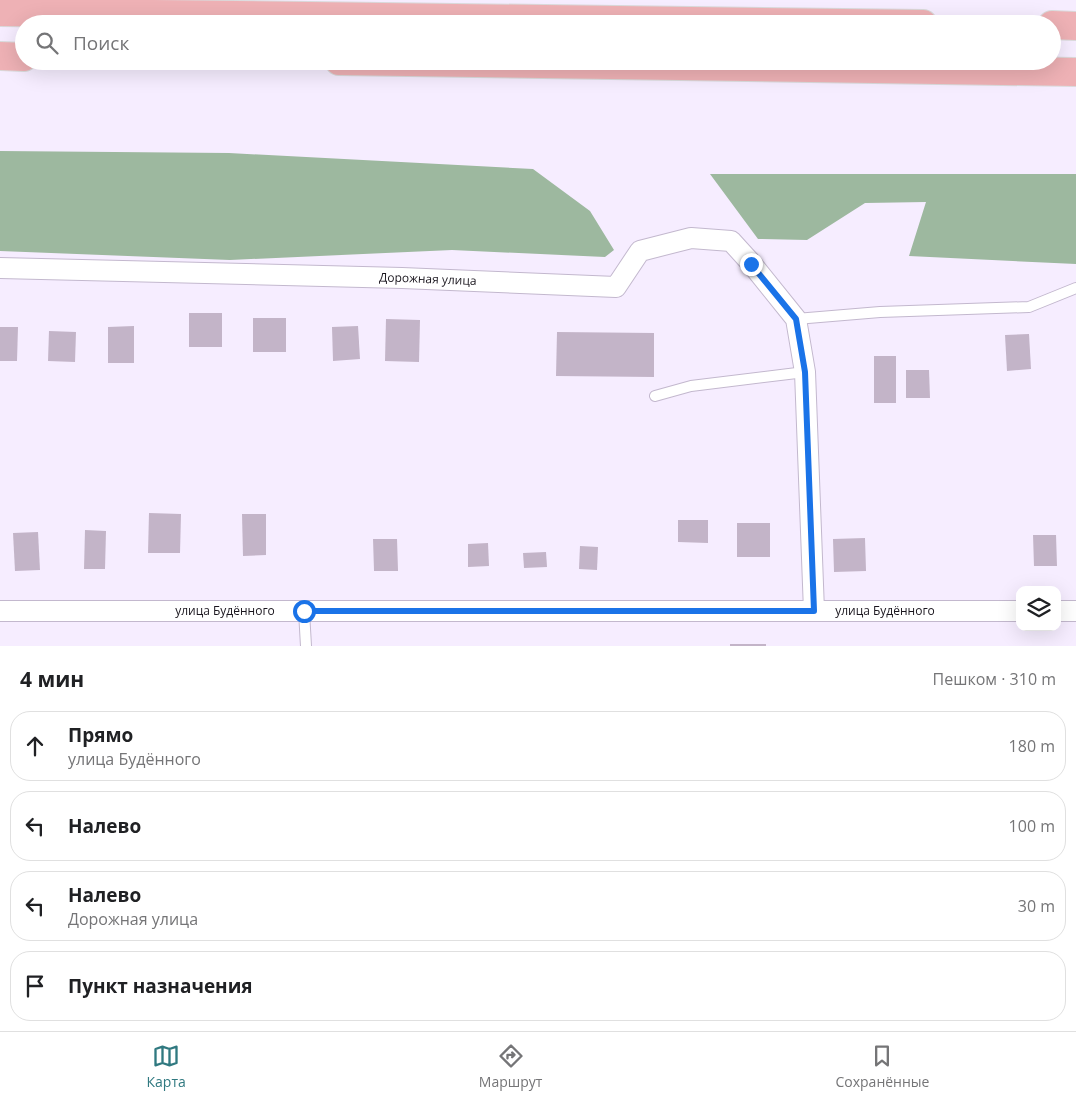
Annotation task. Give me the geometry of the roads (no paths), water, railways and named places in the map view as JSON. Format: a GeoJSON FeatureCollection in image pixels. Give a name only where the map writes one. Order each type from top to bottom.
{"type":"FeatureCollection","features":[{"type":"Feature","properties":{"kind":"highway"},"geometry":{"type":"LineString","coordinates":[[0,12],[231,15]]}},
{"type":"Feature","properties":{"kind":"highway"},"geometry":{"type":"LineString","coordinates":[[1061,26],[1076,26]]}},
{"type":"Feature","properties":{"kind":"highway"},"geometry":{"type":"LineString","coordinates":[[0,56],[15,57]]}},
{"type":"Feature","properties":{"kind":"highway"},"geometry":{"type":"LineString","coordinates":[[942,70],[1076,72]]}},
{"type":"Feature","properties":{"kind":"street","name":"Дорожная улица"},"geometry":{"type":"LineString","coordinates":[[0,268],[402,278],[616,288],[640,251],[691,238],[730,241],[796,319]]}},
{"type":"Feature","properties":{"kind":"street"},"geometry":{"type":"LineString","coordinates":[[796,319],[805,372],[814,611]]}},
{"type":"Feature","properties":{"kind":"street","name":"улица Будённого"},"geometry":{"type":"LineString","coordinates":[[0,611],[1016,611]]}},
{"type":"Feature","properties":{"kind":"street"},"geometry":{"type":"LineString","coordinates":[[1061,611],[1076,611]]}},
{"type":"Feature","properties":{"kind":"lane"},"geometry":{"type":"LineString","coordinates":[[796,319],[880,312],[1029,307],[1076,288]]}},
{"type":"Feature","properties":{"kind":"lane"},"geometry":{"type":"LineString","coordinates":[[655,396],[691,386],[805,372]]}},
{"type":"Feature","properties":{"kind":"lane"},"geometry":{"type":"LineString","coordinates":[[304,611],[306,646]]}}]}
